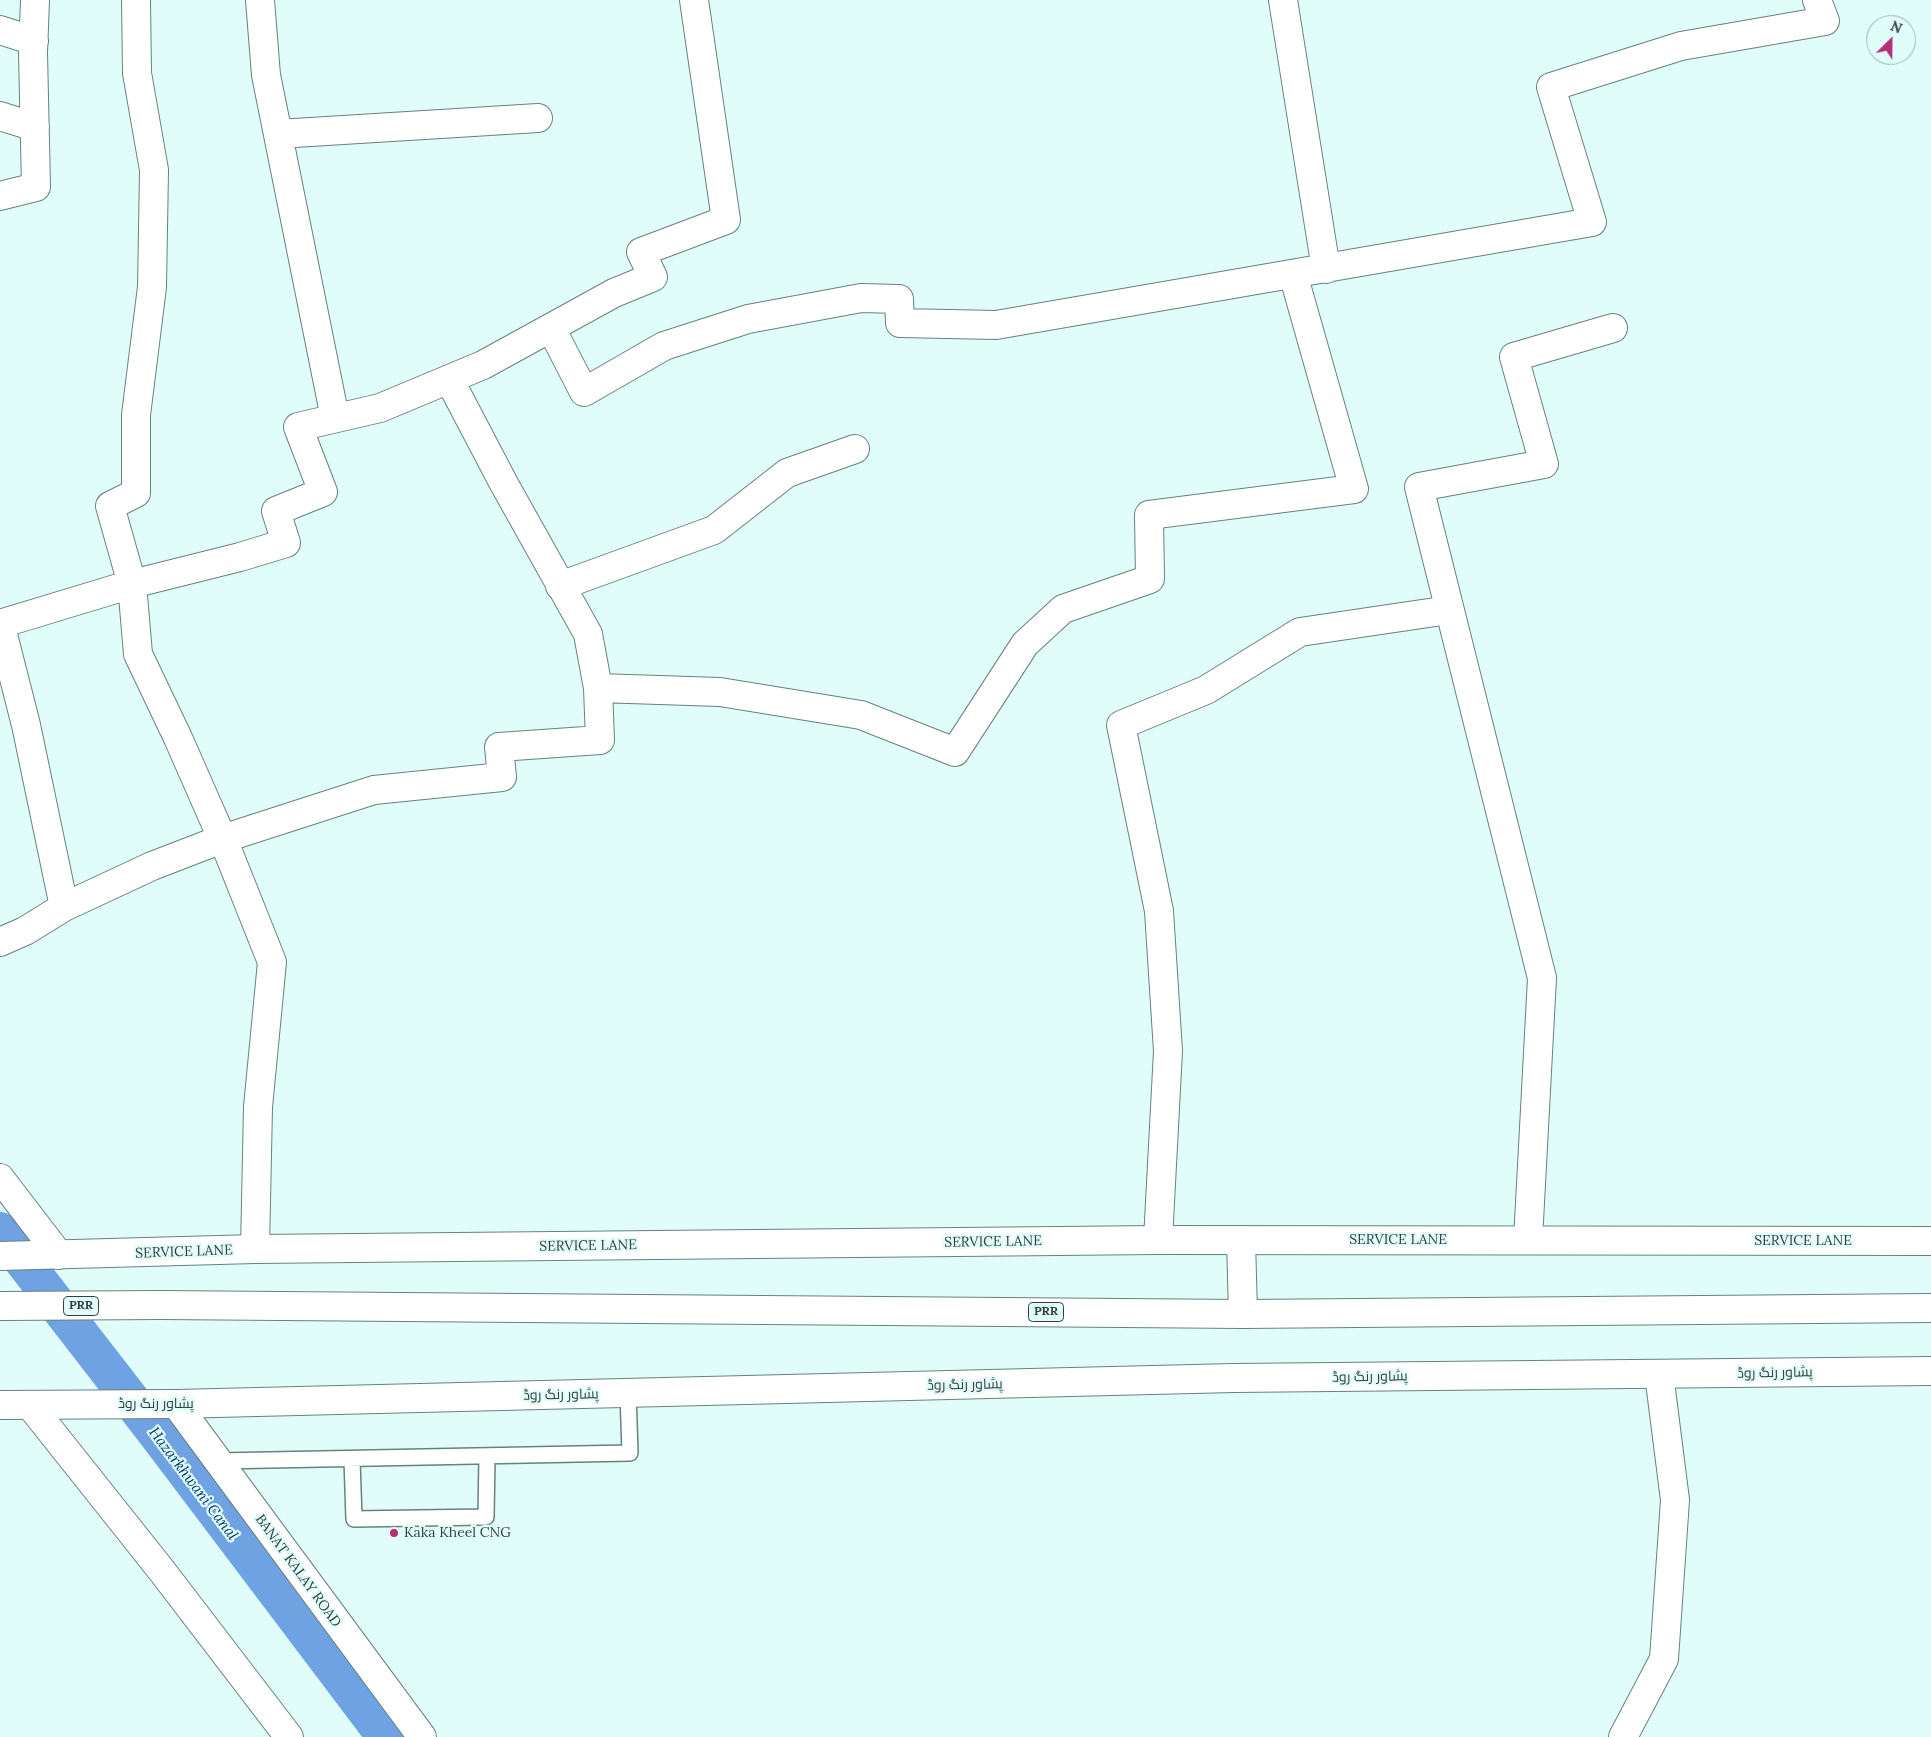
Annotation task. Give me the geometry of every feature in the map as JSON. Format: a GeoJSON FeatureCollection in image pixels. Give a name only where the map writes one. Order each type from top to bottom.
{"type":"FeatureCollection","features":[{"type":"Feature","properties":{"kind":"main road"},"geometry":{"type":"LineString","coordinates":[[0,196],[36,187],[35,0]]}},
{"type":"Feature","properties":{"kind":"main road"},"geometry":{"type":"LineString","coordinates":[[136,0],[137,73],[154,170],[152,287],[136,415],[136,493],[110,506],[132,584],[138,654],[178,738],[222,839],[272,962],[258,1107],[256,1249]]}},
{"type":"Feature","properties":{"kind":"main road"},"geometry":{"type":"LineString","coordinates":[[260,0],[266,75],[335,418]]}},
{"type":"Feature","properties":{"kind":"main road"},"geometry":{"type":"LineString","coordinates":[[64,907],[26,725],[0,623],[132,584],[240,557],[286,542],[276,511],[322,492],[298,427],[380,408],[484,365],[614,294],[653,277],[641,252],[726,220],[694,0]]}},
{"type":"Feature","properties":{"kind":"main road"},"geometry":{"type":"LineString","coordinates":[[1283,0],[1326,269]]}},
{"type":"Feature","properties":{"kind":"main road"},"geometry":{"type":"LineString","coordinates":[[551,328],[584,392],[664,346],[748,319],[860,298],[899,299],[900,324],[996,325],[1592,222],[1551,88],[1682,46],[1825,20],[1817,0]]}},
{"type":"Feature","properties":{"kind":"main road"},"geometry":{"type":"LineString","coordinates":[[0,30],[34,41]]}},
{"type":"Feature","properties":{"kind":"main road"},"geometry":{"type":"LineString","coordinates":[[0,116],[35,127]]}},
{"type":"Feature","properties":{"kind":"main road"},"geometry":{"type":"LineString","coordinates":[[278,134],[538,118]]}},
{"type":"Feature","properties":{"kind":"main road"},"geometry":{"type":"LineString","coordinates":[[598,688],[720,692],[861,715],[955,752],[1025,644],[1063,609],[1150,579],[1149,515],[1354,489],[1293,274]]}},
{"type":"Feature","properties":{"kind":"main road"},"geometry":{"type":"LineString","coordinates":[[1528,1240],[1542,978],[1419,488],[1544,464],[1514,357],[1613,328]]}},
{"type":"Feature","properties":{"kind":"main road"},"geometry":{"type":"LineString","coordinates":[[0,942],[24,931],[64,907],[152,866],[222,839],[374,790],[502,777],[499,747],[600,740],[598,688],[588,634],[560,586],[449,379]]}},
{"type":"Feature","properties":{"kind":"main road"},"geometry":{"type":"LineString","coordinates":[[560,586],[714,530],[787,473],[855,449]]}},
{"type":"Feature","properties":{"kind":"main road"},"geometry":{"type":"LineString","coordinates":[[1158,1240],[1168,1051],[1159,911],[1120,726],[1206,690],[1300,632],[1449,610]]}},
{"type":"Feature","properties":{"kind":"main road"},"geometry":{"type":"LineString","coordinates":[[0,1178],[58,1255]]}},
{"type":"Feature","properties":{"kind":"main road","name":"SERVICE LANE"},"geometry":{"type":"LineString","coordinates":[[0,1256],[256,1249],[1158,1240],[1931,1241]]}},
{"type":"Feature","properties":{"kind":"main road"},"geometry":{"type":"LineString","coordinates":[[1241,1240],[1243,1314]]}},
{"type":"Feature","properties":{"kind":"main road","name":"PRR"},"geometry":{"type":"LineString","coordinates":[[0,1306],[162,1305],[1243,1314],[1931,1308]]}},
{"type":"Feature","properties":{"kind":"main road","name":"پشاور رنگ روڈ"},"geometry":{"type":"LineString","coordinates":[[0,1405],[175,1404],[1234,1378],[1931,1371]]}},
{"type":"Feature","properties":{"kind":"main road"},"geometry":{"type":"LineString","coordinates":[[1623,1737],[1664,1659],[1675,1500],[1659,1374]]}},
{"type":"Feature","properties":{"kind":"main road"},"geometry":{"type":"LineString","coordinates":[[36,1404],[289,1737]]}},
{"type":"Feature","properties":{"kind":"main road","name":"BANAT KALAY ROAD"},"geometry":{"type":"LineString","coordinates":[[175,1404],[422,1737]]}},
{"type":"Feature","properties":{"kind":"lane"},"geometry":{"type":"LineString","coordinates":[[218,1462],[630,1453],[628,1393]]}},
{"type":"Feature","properties":{"kind":"lane"},"geometry":{"type":"LineString","coordinates":[[352,1459],[354,1518],[486,1517],[487,1456]]}},
{"type":"Feature","properties":{"kind":"waterway","name":"Hazarkhwani Canal"},"geometry":{"type":"LineString","coordinates":[[0,1231],[158,1435],[386,1737]]}},
{"type":"Feature","properties":{"kind":"place","name":"Kaka Kheel CNG"},"geometry":{"type":"Point","coordinates":[394,1533]}}]}
